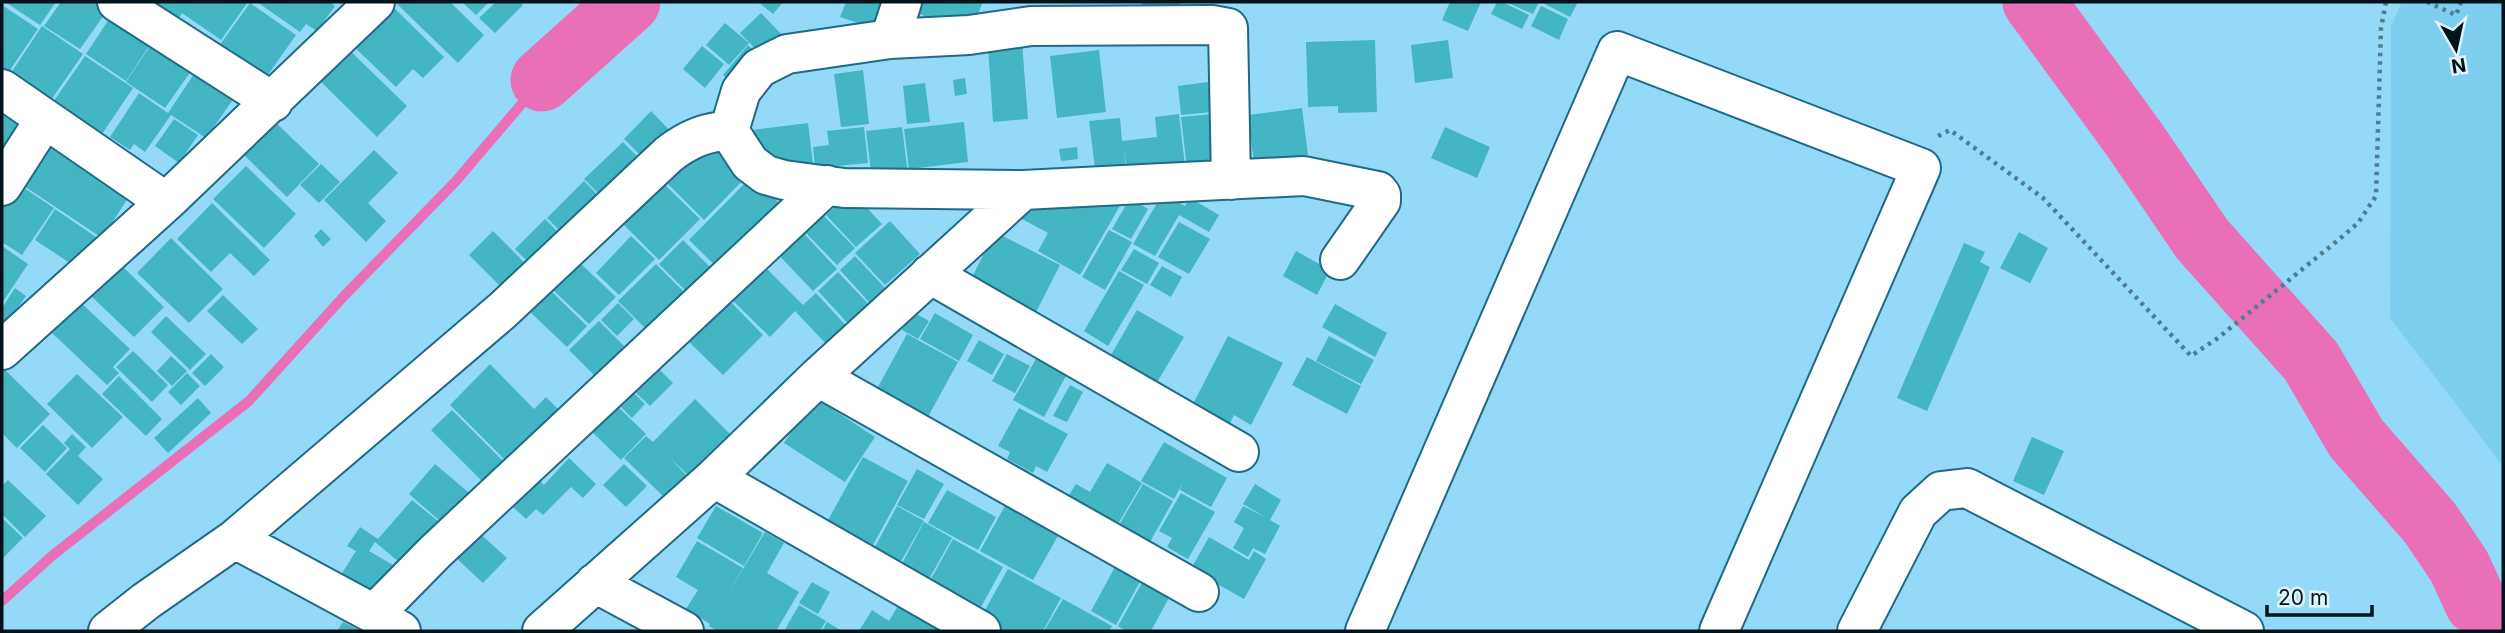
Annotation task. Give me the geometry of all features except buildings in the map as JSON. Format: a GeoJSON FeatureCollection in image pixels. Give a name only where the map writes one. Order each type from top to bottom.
{"type":"FeatureCollection","features":[{"type":"Feature","properties":{"kind":"street"},"geometry":{"type":"LineString","coordinates":[[117,2],[274,102]]}},
{"type":"Feature","properties":{"kind":"street"},"geometry":{"type":"LineString","coordinates":[[4,344],[166,202],[274,102],[374,2]]}},
{"type":"Feature","properties":{"kind":"street"},"geometry":{"type":"LineString","coordinates":[[890,39],[902,2]]}},
{"type":"Feature","properties":{"kind":"street"},"geometry":{"type":"LineString","coordinates":[[1231,180],[1228,28],[1212,25],[1036,14],[969,34],[890,39],[787,54],[759,68],[741,91],[729,131],[750,163],[766,175],[794,182],[844,188],[1023,190],[1231,180],[1304,176],[1377,191],[1381,195],[1381,201],[1340,260]]}},
{"type":"Feature","properties":{"kind":"street"},"geometry":{"type":"LineString","coordinates":[[1365,631],[1617,51],[1922,168],[1719,631]]}},
{"type":"Feature","properties":{"kind":"street"},"geometry":{"type":"LineString","coordinates":[[2,89],[166,202]]}},
{"type":"Feature","properties":{"kind":"street"},"geometry":{"type":"LineString","coordinates":[[2,186],[46,119]]}},
{"type":"Feature","properties":{"kind":"street"},"geometry":{"type":"LineString","coordinates":[[108,631],[146,601],[236,539],[503,310],[668,153],[685,141],[714,131],[729,131]]}},
{"type":"Feature","properties":{"kind":"street"},"geometry":{"type":"LineString","coordinates":[[236,539],[390,626],[435,551],[827,185]]}},
{"type":"Feature","properties":{"kind":"street"},"geometry":{"type":"LineString","coordinates":[[541,631],[714,478],[818,377],[1023,190]]}},
{"type":"Feature","properties":{"kind":"street"},"geometry":{"type":"LineString","coordinates":[[930,274],[1239,452]]}},
{"type":"Feature","properties":{"kind":"street"},"geometry":{"type":"LineString","coordinates":[[818,377],[1199,592]]}},
{"type":"Feature","properties":{"kind":"street"},"geometry":{"type":"LineString","coordinates":[[714,478],[981,631]]}},
{"type":"Feature","properties":{"kind":"street"},"geometry":{"type":"LineString","coordinates":[[1857,631],[1918,512],[1941,491],[1967,488],[2244,631]]}},
{"type":"Feature","properties":{"kind":"street"},"geometry":{"type":"LineString","coordinates":[[595,583],[684,631]]}},
{"type":"Feature","properties":{"kind":"path"},"geometry":{"type":"LineString","coordinates":[[1922,168],[1928,141],[1951,130],[2043,198],[2191,356],[2218,338],[2343,236],[2358,223],[2376,196],[2381,28],[2386,2]]}},
{"type":"Feature","properties":{"kind":"path"},"geometry":{"type":"LineString","coordinates":[[2427,2],[2456,15],[2461,2]]}},
{"type":"Feature","properties":{"kind":"shaded area"},"geometry":{"type":"Polygon","coordinates":[[[2402,2],[2503,2],[2503,466],[2390,318],[2391,26],[2402,2]]]}},
{"type":"Feature","properties":{"kind":"waterway"},"geometry":{"type":"LineString","coordinates":[[542,80],[629,2]]}},
{"type":"Feature","properties":{"kind":"waterway"},"geometry":{"type":"LineString","coordinates":[[2034,2],[2134,139],[2202,239],[2311,361],[2356,438],[2430,523],[2459,566],[2476,603],[2503,622]]}},
{"type":"Feature","properties":{"kind":"waterway"},"geometry":{"type":"LineString","coordinates":[[2,601],[53,555],[249,401],[344,296],[456,181],[542,80]]}}]}
